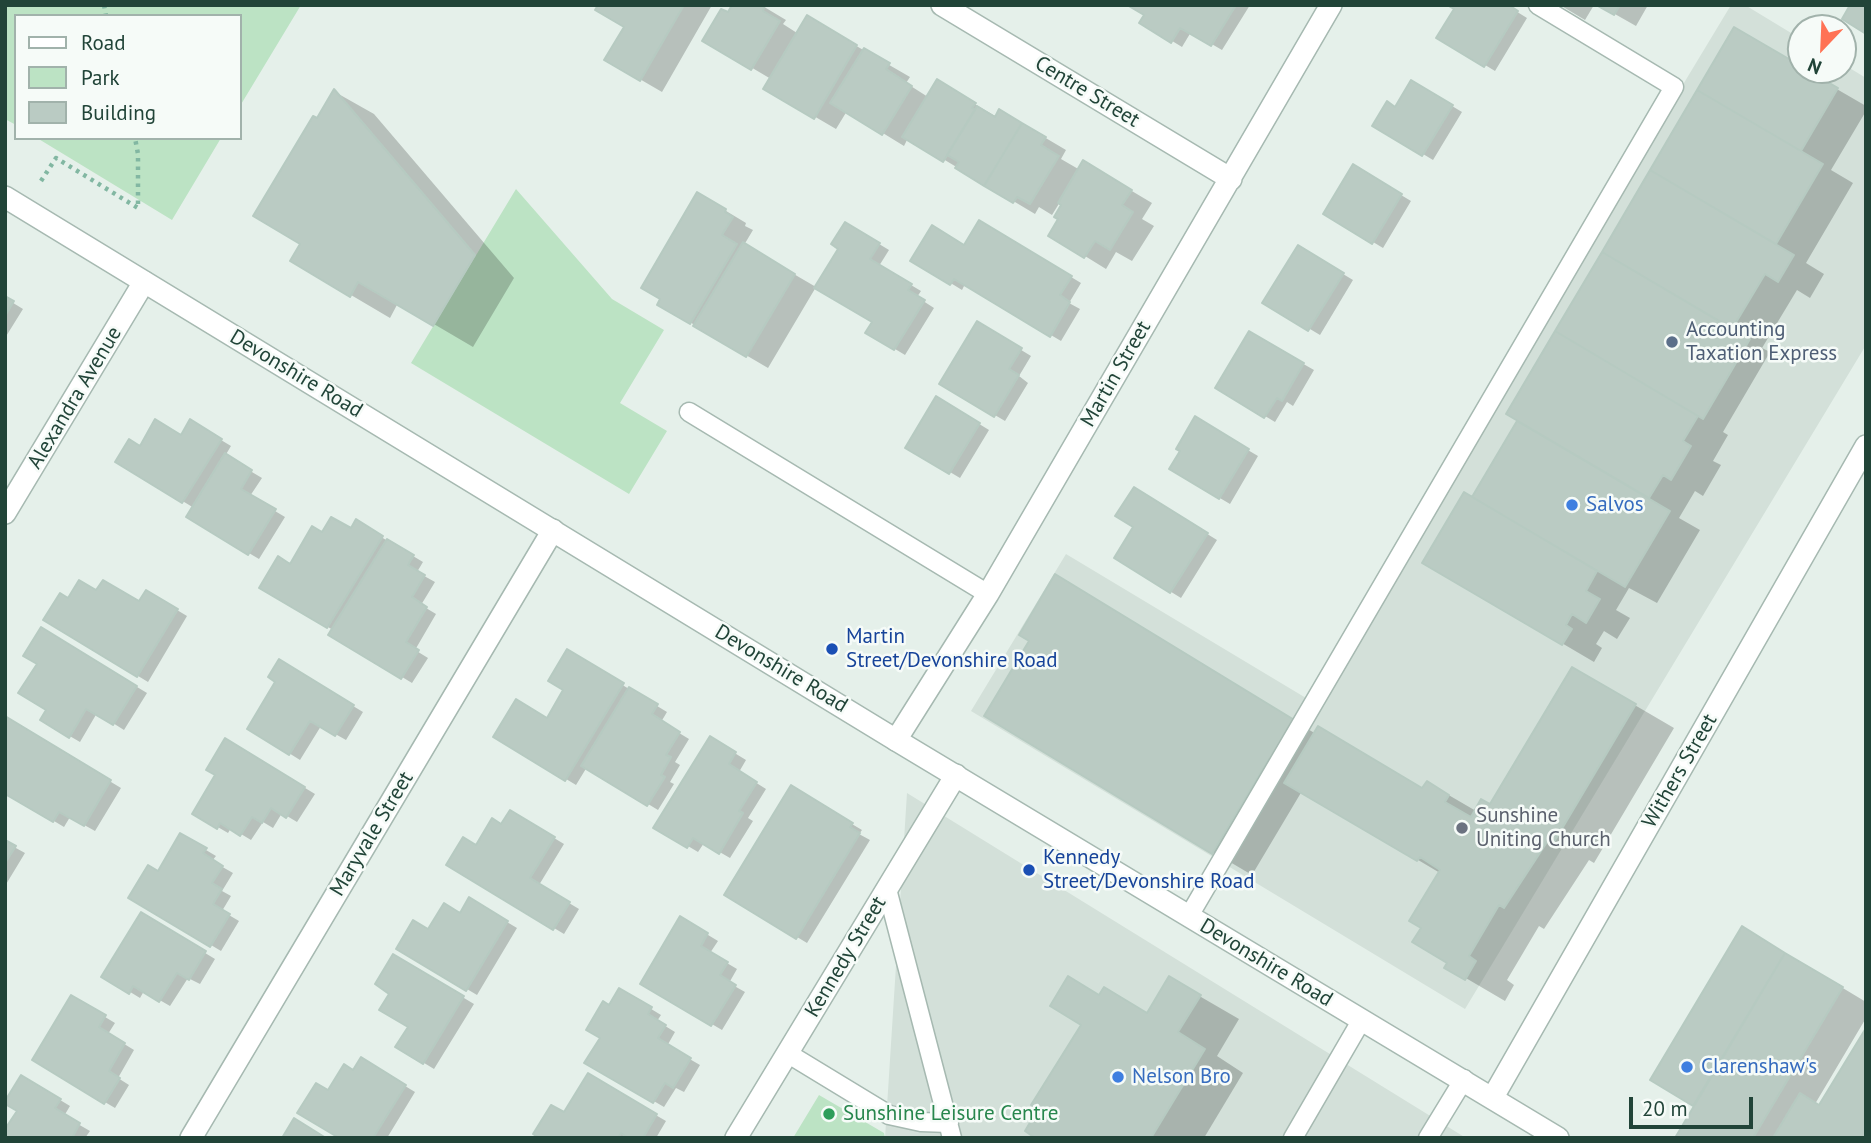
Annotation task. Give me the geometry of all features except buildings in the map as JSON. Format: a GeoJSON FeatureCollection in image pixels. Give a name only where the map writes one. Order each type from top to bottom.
{"type":"FeatureCollection","features":[{"type":"Feature","properties":{"kind":"street","name":"Centre Street"},"geometry":{"type":"LineString","coordinates":[[943,5],[1231,179]]}},
{"type":"Feature","properties":{"kind":"street","name":"Martin Street"},"geometry":{"type":"LineString","coordinates":[[896,740],[988,594],[1331,5]]}},
{"type":"Feature","properties":{"kind":"street","name":"Devonshire Road"},"geometry":{"type":"LineString","coordinates":[[5,197],[896,740],[1361,1021],[1464,1079],[1558,1138]]}},
{"type":"Feature","properties":{"kind":"street","name":"Alexandra Avenue"},"geometry":{"type":"LineString","coordinates":[[5,513],[144,282]]}},
{"type":"Feature","properties":{"kind":"street","name":"Withers Street"},"geometry":{"type":"LineString","coordinates":[[1493,1097],[1866,446]]}},
{"type":"Feature","properties":{"kind":"street","name":"Maryvale Street"},"geometry":{"type":"LineString","coordinates":[[191,1138],[553,530]]}},
{"type":"Feature","properties":{"kind":"street","name":"Kennedy Street"},"geometry":{"type":"LineString","coordinates":[[736,1138],[956,775]]}},
{"type":"Feature","properties":{"kind":"lane"},"geometry":{"type":"LineString","coordinates":[[1189,916],[1674,87],[1538,5]]}},
{"type":"Feature","properties":{"kind":"lane"},"geometry":{"type":"LineString","coordinates":[[689,412],[988,594]]}},
{"type":"Feature","properties":{"kind":"lane"},"geometry":{"type":"LineString","coordinates":[[887,889],[950,1130]]}},
{"type":"Feature","properties":{"kind":"lane"},"geometry":{"type":"LineString","coordinates":[[1293,1138],[1361,1021]]}},
{"type":"Feature","properties":{"kind":"lane"},"geometry":{"type":"LineString","coordinates":[[787,1053],[889,1115],[950,1130]]}},
{"type":"Feature","properties":{"kind":"lane"},"geometry":{"type":"LineString","coordinates":[[1428,1138],[1464,1079]]}},
{"type":"Feature","properties":{"kind":"path"},"geometry":{"type":"LineString","coordinates":[[43,178],[56,158],[138,208],[135,140]]}},
{"type":"Feature","properties":{"kind":"shaded area"},"geometry":{"type":"Polygon","coordinates":[[[1731,5],[1745,5],[1787,30],[1787,84],[1857,84],[1857,73],[1866,78],[1866,345],[1465,1009],[971,711],[1066,554],[1311,701],[1731,5]]]}},
{"type":"Feature","properties":{"kind":"shaded area"},"geometry":{"type":"Polygon","coordinates":[[[907,793],[1466,1138],[885,1138],[907,793]]]}},
{"type":"Feature","properties":{"kind":"green space"},"geometry":{"type":"Polygon","coordinates":[[[5,5],[301,5],[242,103],[242,14],[14,14],[14,124],[5,119],[5,5]]]}},
{"type":"Feature","properties":{"kind":"green space"},"geometry":{"type":"Polygon","coordinates":[[[40,140],[220,140],[172,220],[40,140]]]}},
{"type":"Feature","properties":{"kind":"green space"},"geometry":{"type":"Polygon","coordinates":[[[516,189],[612,299],[664,330],[620,403],[667,431],[629,494],[411,363],[516,189]]]}},
{"type":"Feature","properties":{"kind":"green space","name":"Sunshine Leisure Centre"},"geometry":{"type":"Polygon","coordinates":[[[819,1095],[884,1133],[885,1138],[793,1138],[819,1095]]]}},
{"type":"Feature","properties":{"kind":"place","name":"Accounting Taxation Express"},"geometry":{"type":"Point","coordinates":[1672,342]}},
{"type":"Feature","properties":{"kind":"place","name":"Salvos"},"geometry":{"type":"Point","coordinates":[1572,505]}},
{"type":"Feature","properties":{"kind":"place","name":"Martin Street/Devonshire Road"},"geometry":{"type":"Point","coordinates":[832,649]}},
{"type":"Feature","properties":{"kind":"place","name":"Sunshine Uniting Church"},"geometry":{"type":"Point","coordinates":[1462,828]}},
{"type":"Feature","properties":{"kind":"place","name":"Kennedy Street/Devonshire Road"},"geometry":{"type":"Point","coordinates":[1029,870]}},
{"type":"Feature","properties":{"kind":"place","name":"Clarenshaw's"},"geometry":{"type":"Point","coordinates":[1687,1067]}},
{"type":"Feature","properties":{"kind":"place","name":"Nelson Bro"},"geometry":{"type":"Point","coordinates":[1118,1077]}},
{"type":"Feature","properties":{"kind":"place","name":"Sunshine Leisure Centre"},"geometry":{"type":"Point","coordinates":[829,1114]}}]}
